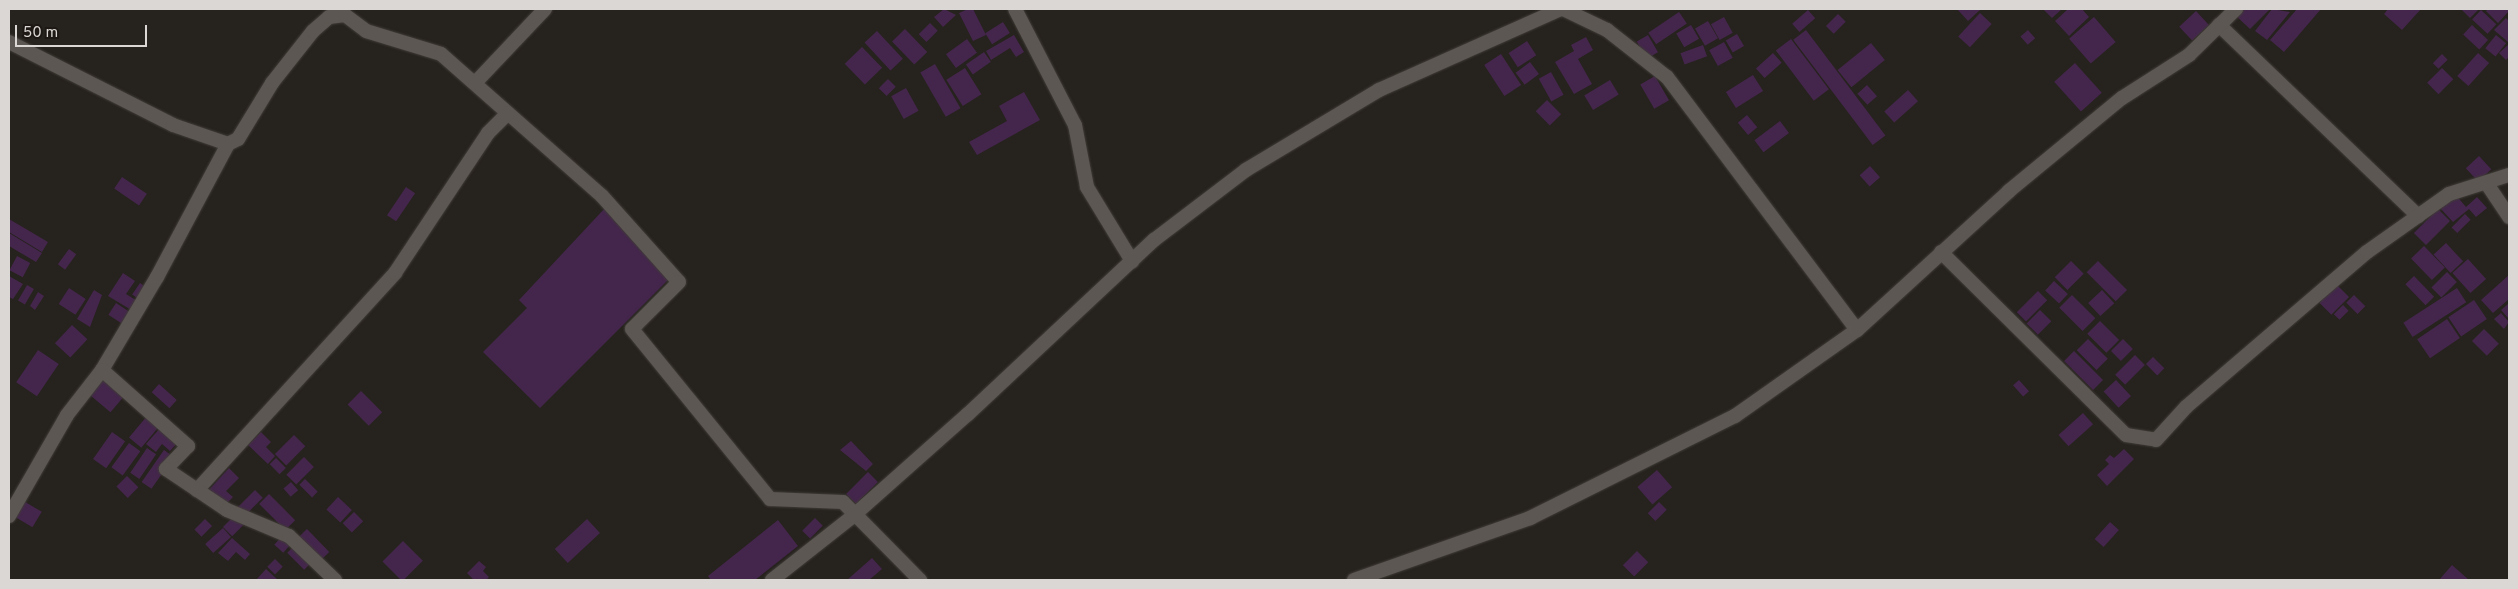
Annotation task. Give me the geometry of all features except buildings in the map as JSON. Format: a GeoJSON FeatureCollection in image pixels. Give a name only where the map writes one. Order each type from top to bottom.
{"type":"FeatureCollection","features":[{"type":"Feature","properties":{"kind":"street"},"geometry":{"type":"LineString","coordinates":[[475,84],[545,9]]}},
{"type":"Feature","properties":{"kind":"street"},"geometry":{"type":"LineString","coordinates":[[1015,9],[1075,125],[1087,187],[1132,261]]}},
{"type":"Feature","properties":{"kind":"street"},"geometry":{"type":"LineString","coordinates":[[772,580],[853,516],[1154,240],[1246,170],[1379,90],[1562,9],[1607,30],[1667,77],[1857,330]]}},
{"type":"Feature","properties":{"kind":"street"},"geometry":{"type":"LineString","coordinates":[[1354,580],[1548,509],[1735,416],[1857,330],[1941,252],[2122,98],[2189,55],[2236,9]]}},
{"type":"Feature","properties":{"kind":"street"},"geometry":{"type":"LineString","coordinates":[[9,516],[68,415],[102,370],[158,277],[228,144],[238,139],[272,83],[305,40],[330,16],[338,14],[353,20],[366,31],[441,54],[602,196],[679,282],[632,329],[770,498],[842,502],[853,516],[920,580]]}},
{"type":"Feature","properties":{"kind":"street"},"geometry":{"type":"LineString","coordinates":[[2219,25],[2418,216]]}},
{"type":"Feature","properties":{"kind":"street"},"geometry":{"type":"LineString","coordinates":[[9,42],[173,125],[228,144]]}},
{"type":"Feature","properties":{"kind":"street"},"geometry":{"type":"LineString","coordinates":[[196,490],[395,273],[488,133],[508,113]]}},
{"type":"Feature","properties":{"kind":"street"},"geometry":{"type":"LineString","coordinates":[[1941,252],[2126,435],[2156,440],[2186,407],[2274,329],[2367,252],[2449,194],[2488,184],[2509,175]]}},
{"type":"Feature","properties":{"kind":"street"},"geometry":{"type":"LineString","coordinates":[[2488,184],[2509,217]]}},
{"type":"Feature","properties":{"kind":"street"},"geometry":{"type":"LineString","coordinates":[[102,370],[188,446],[166,469],[227,510],[260,520],[289,536],[335,580]]}}]}
